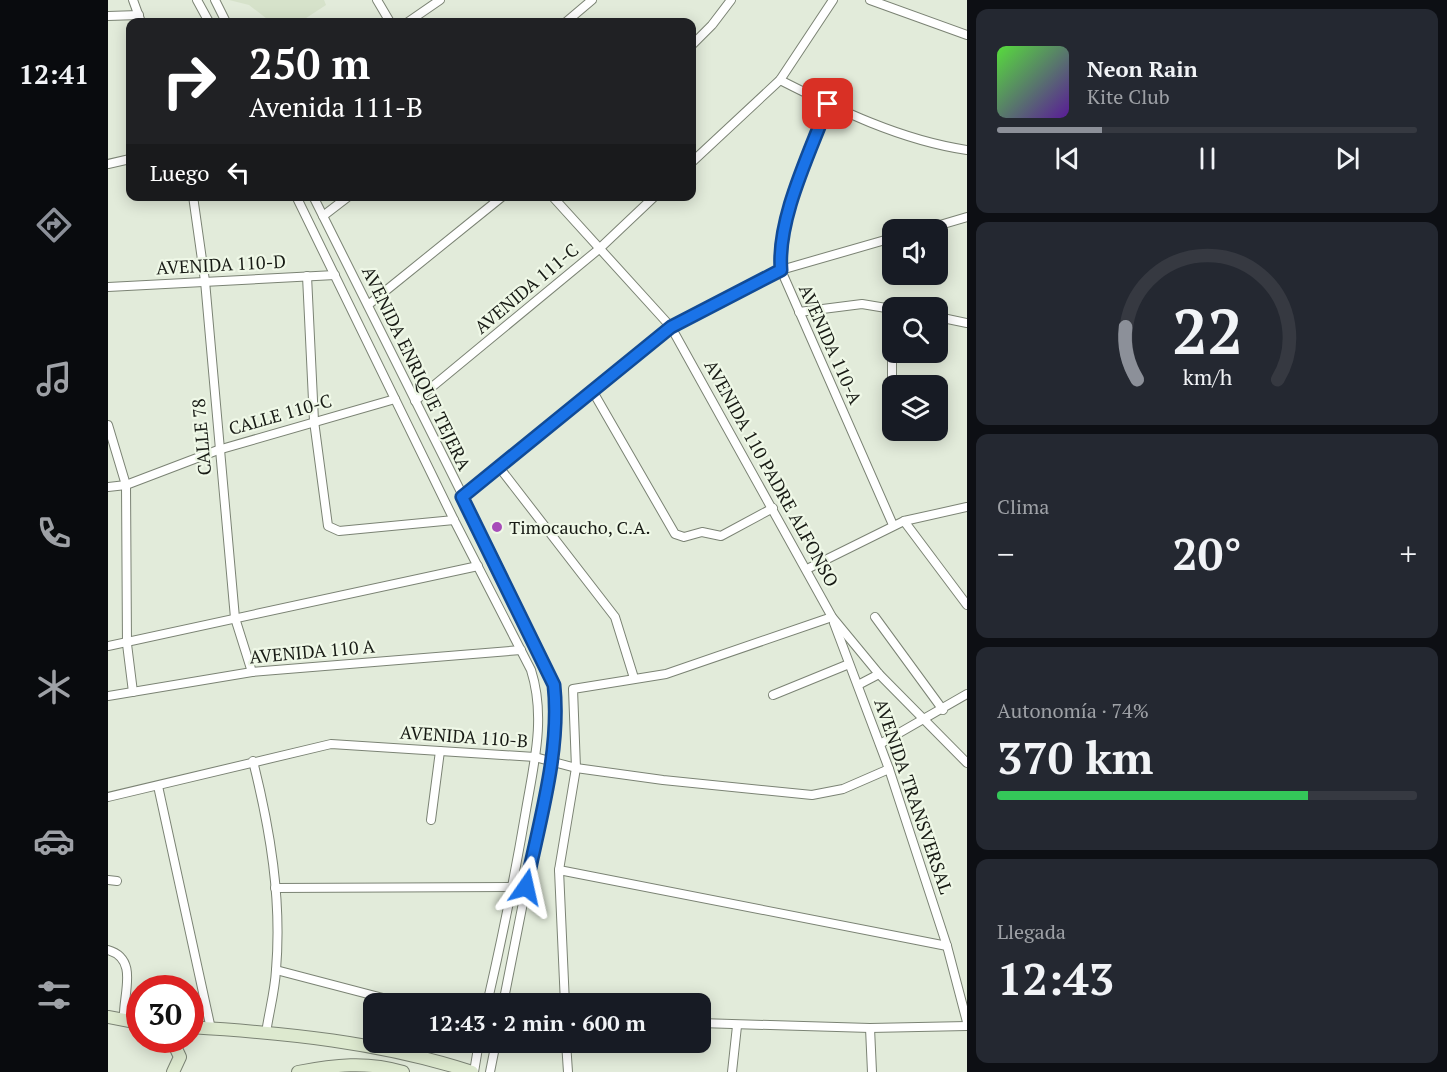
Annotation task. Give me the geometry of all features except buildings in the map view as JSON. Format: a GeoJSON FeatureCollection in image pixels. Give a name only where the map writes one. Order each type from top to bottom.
{"type":"FeatureCollection","features":[{"type":"Feature","properties":{"kind":"main road"},"geometry":{"type":"LineString","coordinates":[[108,1017],[124,1020]]}},
{"type":"Feature","properties":{"kind":"main road"},"geometry":{"type":"LineString","coordinates":[[204,1029],[367,1044],[412,1053],[473,1072]]}},
{"type":"Feature","properties":{"kind":"main road"},"geometry":{"type":"LineString","coordinates":[[173,1072],[180,1057],[178,1053]]}},
{"type":"Feature","properties":{"kind":"main road"},"geometry":{"type":"LineString","coordinates":[[298,1072],[331,1065],[366,1064],[403,1072]]}},
{"type":"Feature","properties":{"kind":"street"},"geometry":{"type":"LineString","coordinates":[[132,0],[140,18]]}},
{"type":"Feature","properties":{"kind":"street"},"geometry":{"type":"LineString","coordinates":[[197,0],[207,18]]}},
{"type":"Feature","properties":{"kind":"street"},"geometry":{"type":"LineString","coordinates":[[215,0],[224,18]]}},
{"type":"Feature","properties":{"kind":"street"},"geometry":{"type":"LineString","coordinates":[[377,0],[388,18]]}},
{"type":"Feature","properties":{"kind":"street"},"geometry":{"type":"LineString","coordinates":[[414,18],[440,0]]}},
{"type":"Feature","properties":{"kind":"street"},"geometry":{"type":"LineString","coordinates":[[572,18],[592,0]]}},
{"type":"Feature","properties":{"kind":"street"},"geometry":{"type":"LineString","coordinates":[[696,41],[731,0]]}},
{"type":"Feature","properties":{"kind":"street"},"geometry":{"type":"LineString","coordinates":[[696,158],[780,80],[833,0]]}},
{"type":"Feature","properties":{"kind":"street"},"geometry":{"type":"LineString","coordinates":[[872,0],[967,35]]}},
{"type":"Feature","properties":{"kind":"street"},"geometry":{"type":"LineString","coordinates":[[108,16],[129,18]]}},
{"type":"Feature","properties":{"kind":"street"},"geometry":{"type":"LineString","coordinates":[[780,80],[828,104],[920,141],[967,150]]}},
{"type":"Feature","properties":{"kind":"street","name":"AVENIDA 110-A"},"geometry":{"type":"LineString","coordinates":[[828,104],[790,207],[780,256],[781,270],[893,525]]}},
{"type":"Feature","properties":{"kind":"street"},"geometry":{"type":"LineString","coordinates":[[108,164],[126,160]]}},
{"type":"Feature","properties":{"kind":"street","name":"CALLE 78"},"geometry":{"type":"LineString","coordinates":[[194,201],[205,281],[218,450],[235,618],[252,672]]}},
{"type":"Feature","properties":{"kind":"street","name":"AVENIDA ENRIQUE TEJERA"},"geometry":{"type":"LineString","coordinates":[[298,201],[454,520],[521,650],[538,692],[540,715],[535,757],[513,887],[489,993]]}},
{"type":"Feature","properties":{"kind":"street","name":"AVENIDA ENRIQUE TEJERA"},"geometry":{"type":"LineString","coordinates":[[316,201],[554,685],[557,709],[551,761],[505,993]]}},
{"type":"Feature","properties":{"kind":"street"},"geometry":{"type":"LineString","coordinates":[[323,216],[342,201]]}},
{"type":"Feature","properties":{"kind":"street"},"geometry":{"type":"LineString","coordinates":[[368,305],[497,201]]}},
{"type":"Feature","properties":{"kind":"street","name":"AVENIDA 110 PADRE ALFONSO"},"geometry":{"type":"LineString","coordinates":[[556,201],[671,327],[832,617],[879,674],[967,763]]}},
{"type":"Feature","properties":{"kind":"street","name":"AVENIDA 111-C"},"geometry":{"type":"LineString","coordinates":[[415,401],[599,249],[650,201]]}},
{"type":"Feature","properties":{"kind":"street"},"geometry":{"type":"LineString","coordinates":[[948,223],[967,217]]}},
{"type":"Feature","properties":{"kind":"street"},"geometry":{"type":"LineString","coordinates":[[462,497],[671,327],[781,270],[882,241]]}},
{"type":"Feature","properties":{"kind":"street","name":"AVENIDA 110-D"},"geometry":{"type":"LineString","coordinates":[[108,287],[335,275]]}},
{"type":"Feature","properties":{"kind":"street"},"geometry":{"type":"LineString","coordinates":[[307,276],[314,421],[325,518],[333,530],[454,520]]}},
{"type":"Feature","properties":{"kind":"street"},"geometry":{"type":"LineString","coordinates":[[799,312],[862,304],[882,307]]}},
{"type":"Feature","properties":{"kind":"street"},"geometry":{"type":"LineString","coordinates":[[948,319],[967,323]]}},
{"type":"Feature","properties":{"kind":"street"},"geometry":{"type":"LineString","coordinates":[[592,390],[675,534],[684,537],[702,532],[721,536],[773,508]]}},
{"type":"Feature","properties":{"kind":"street","name":"CALLE 110-C"},"geometry":{"type":"LineString","coordinates":[[108,487],[126,485],[218,450],[395,399]]}},
{"type":"Feature","properties":{"kind":"street"},"geometry":{"type":"LineString","coordinates":[[108,425],[126,485],[127,644],[133,692]]}},
{"type":"Feature","properties":{"kind":"street"},"geometry":{"type":"LineString","coordinates":[[499,467],[615,617],[634,678]]}},
{"type":"Feature","properties":{"kind":"street"},"geometry":{"type":"LineString","coordinates":[[807,569],[893,525],[967,507]]}},
{"type":"Feature","properties":{"kind":"street"},"geometry":{"type":"LineString","coordinates":[[904,521],[967,604]]}},
{"type":"Feature","properties":{"kind":"street"},"geometry":{"type":"LineString","coordinates":[[108,646],[127,644],[235,618],[478,566]]}},
{"type":"Feature","properties":{"kind":"street"},"geometry":{"type":"LineString","coordinates":[[565,993],[559,870],[576,768],[572,693],[580,686],[666,674],[832,617]]}},
{"type":"Feature","properties":{"kind":"street","name":"AVENIDA TRANSVERSAL"},"geometry":{"type":"LineString","coordinates":[[832,617],[889,769],[947,946],[967,1024]]}},
{"type":"Feature","properties":{"kind":"street"},"geometry":{"type":"LineString","coordinates":[[875,617],[943,710]]}},
{"type":"Feature","properties":{"kind":"street","name":"AVENIDA 110 A"},"geometry":{"type":"LineString","coordinates":[[108,696],[252,672],[521,650]]}},
{"type":"Feature","properties":{"kind":"street"},"geometry":{"type":"LineString","coordinates":[[773,694],[849,664]]}},
{"type":"Feature","properties":{"kind":"street"},"geometry":{"type":"LineString","coordinates":[[858,685],[879,674]]}},
{"type":"Feature","properties":{"kind":"street"},"geometry":{"type":"LineString","coordinates":[[880,744],[925,721],[967,694]]}},
{"type":"Feature","properties":{"kind":"street","name":"AVENIDA 110-B"},"geometry":{"type":"LineString","coordinates":[[108,796],[331,744],[535,757],[576,768],[663,780],[812,795],[843,789],[889,769]]}},
{"type":"Feature","properties":{"kind":"street"},"geometry":{"type":"LineString","coordinates":[[431,820],[440,751]]}},
{"type":"Feature","properties":{"kind":"street"},"geometry":{"type":"LineString","coordinates":[[253,761],[270,829],[275,888],[276,970],[266,1033]]}},
{"type":"Feature","properties":{"kind":"street"},"geometry":{"type":"LineString","coordinates":[[158,786],[211,1029]]}},
{"type":"Feature","properties":{"kind":"street"},"geometry":{"type":"LineString","coordinates":[[559,870],[947,946]]}},
{"type":"Feature","properties":{"kind":"street"},"geometry":{"type":"LineString","coordinates":[[275,888],[513,887]]}},
{"type":"Feature","properties":{"kind":"street"},"geometry":{"type":"LineString","coordinates":[[108,950],[122,957],[127,965],[124,1020]]}},
{"type":"Feature","properties":{"kind":"street"},"geometry":{"type":"LineString","coordinates":[[276,970],[364,993]]}},
{"type":"Feature","properties":{"kind":"street"},"geometry":{"type":"LineString","coordinates":[[711,1024],[870,1028],[967,1024]]}},
{"type":"Feature","properties":{"kind":"street"},"geometry":{"type":"LineString","coordinates":[[732,1072],[737,1026]]}},
{"type":"Feature","properties":{"kind":"street"},"geometry":{"type":"LineString","coordinates":[[870,1028],[872,1072]]}},
{"type":"Feature","properties":{"kind":"street"},"geometry":{"type":"LineString","coordinates":[[473,1072],[477,1053]]}},
{"type":"Feature","properties":{"kind":"street"},"geometry":{"type":"LineString","coordinates":[[490,1072],[494,1053]]}},
{"type":"Feature","properties":{"kind":"street"},"geometry":{"type":"LineString","coordinates":[[567,1053],[568,1072]]}},
{"type":"Feature","properties":{"kind":"shaded area"},"geometry":{"type":"Polygon","coordinates":[[[229,0],[324,0],[326,5],[306,18],[266,18],[249,5],[229,0]]]}},
{"type":"Feature","properties":{"kind":"place","name":"Timocaucho, C.A."},"geometry":{"type":"Point","coordinates":[497,527]}},
{"type":"Feature","properties":{"kind":"route"},"geometry":{"type":"LineString","coordinates":[[526,887],[551,761],[557,709],[554,685],[537,645],[462,497],[671,327],[781,270],[780,256],[790,207],[828,104]]}}]}
